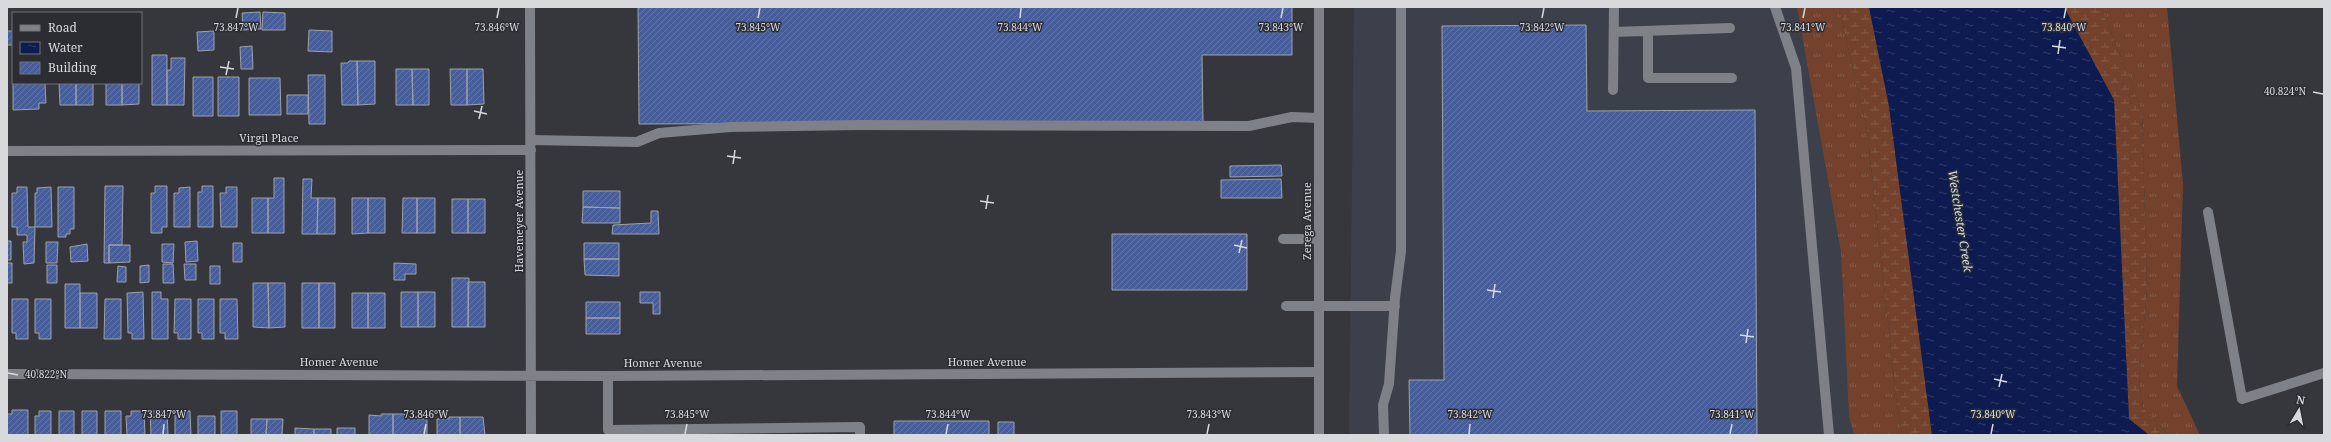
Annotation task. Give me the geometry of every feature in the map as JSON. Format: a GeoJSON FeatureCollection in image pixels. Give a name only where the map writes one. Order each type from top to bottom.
{"type":"FeatureCollection","features":[{"type":"Feature","properties":{"kind":"street","name":"Havemeyer Avenue"},"geometry":{"type":"LineString","coordinates":[[530,7],[531,435]]}},
{"type":"Feature","properties":{"kind":"street","name":"Zerega Avenue"},"geometry":{"type":"LineString","coordinates":[[1319,7],[1319,435]]}},
{"type":"Feature","properties":{"kind":"street"},"geometry":{"type":"LineString","coordinates":[[1384,435],[1383,405],[1389,384],[1401,251],[1401,7]]}},
{"type":"Feature","properties":{"kind":"street"},"geometry":{"type":"LineString","coordinates":[[1613,90],[1614,7]]}},
{"type":"Feature","properties":{"kind":"street"},"geometry":{"type":"LineString","coordinates":[[1775,7],[1796,68],[1828,435]]}},
{"type":"Feature","properties":{"kind":"street"},"geometry":{"type":"LineString","coordinates":[[1614,32],[1730,28]]}},
{"type":"Feature","properties":{"kind":"street"},"geometry":{"type":"LineString","coordinates":[[1648,31],[1648,78],[1732,78]]}},
{"type":"Feature","properties":{"kind":"street","name":"Virgil Place"},"geometry":{"type":"LineString","coordinates":[[7,151],[531,145],[637,142],[659,133],[731,127],[860,125],[1249,126],[1294,117],[1319,118]]}},
{"type":"Feature","properties":{"kind":"street"},"geometry":{"type":"LineString","coordinates":[[2208,212],[2242,399],[2324,373]]}},
{"type":"Feature","properties":{"kind":"street"},"geometry":{"type":"LineString","coordinates":[[1283,238],[1320,239]]}},
{"type":"Feature","properties":{"kind":"street"},"geometry":{"type":"LineString","coordinates":[[1286,306],[1395,306]]}},
{"type":"Feature","properties":{"kind":"street","name":"Homer Avenue"},"geometry":{"type":"LineString","coordinates":[[7,374],[531,374],[608,376],[1319,372]]}},
{"type":"Feature","properties":{"kind":"street"},"geometry":{"type":"LineString","coordinates":[[608,376],[608,430],[860,427],[860,435]]}},
{"type":"Feature","properties":{"kind":"shaded area"},"geometry":{"type":"Polygon","coordinates":[[[1354,7],[1813,7],[1888,435],[1349,435],[1354,7]]]}},
{"type":"Feature","properties":{"kind":"green space"},"geometry":{"type":"Polygon","coordinates":[[[1797,7],[1839,7],[1867,130],[1896,396],[1902,435],[1854,435],[1849,416],[1841,252],[1797,7]]]}},
{"type":"Feature","properties":{"kind":"green space"},"geometry":{"type":"Polygon","coordinates":[[[1839,7],[1869,7],[1889,106],[1932,435],[1902,435],[1896,396],[1867,130],[1839,7]]]}},
{"type":"Feature","properties":{"kind":"green space"},"geometry":{"type":"Polygon","coordinates":[[[2064,7],[2101,7],[2142,111],[2147,289],[2139,380],[2143,408],[2169,435],[2149,435],[2129,419],[2114,100],[2064,7]]]}},
{"type":"Feature","properties":{"kind":"green space"},"geometry":{"type":"Polygon","coordinates":[[[2101,7],[2167,7],[2183,184],[2177,386],[2200,435],[2169,435],[2143,408],[2139,380],[2147,289],[2142,111],[2101,7]]]}},
{"type":"Feature","properties":{"kind":"water","name":"Westchester Creek"},"geometry":{"type":"Polygon","coordinates":[[[1869,7],[2064,7],[2114,100],[2129,419],[2149,435],[1932,435],[1889,106],[1869,7]]]}},
{"type":"Feature","properties":{"kind":"building"},"geometry":{"type":"Polygon","coordinates":[[[638,7],[1292,7],[1292,55],[1202,55],[1203,122],[639,124],[638,7]]]}},
{"type":"Feature","properties":{"kind":"building"},"geometry":{"type":"Polygon","coordinates":[[[260,12],[261,29],[243,30],[242,13],[260,12]]]}},
{"type":"Feature","properties":{"kind":"building"},"geometry":{"type":"Polygon","coordinates":[[[263,12],[285,13],[285,30],[262,30],[263,12]]]}},
{"type":"Feature","properties":{"kind":"building"},"geometry":{"type":"Polygon","coordinates":[[[1586,25],[1587,111],[1755,110],[1757,435],[1410,435],[1409,380],[1444,380],[1442,26],[1586,25]]]}},
{"type":"Feature","properties":{"kind":"building"},"geometry":{"type":"Polygon","coordinates":[[[309,30],[332,31],[332,52],[308,51],[309,30]]]}},
{"type":"Feature","properties":{"kind":"building"},"geometry":{"type":"Polygon","coordinates":[[[7,31],[12,31],[12,45],[7,45],[7,31]]]}},
{"type":"Feature","properties":{"kind":"building"},"geometry":{"type":"Polygon","coordinates":[[[214,31],[214,50],[198,51],[197,32],[214,31]]]}},
{"type":"Feature","properties":{"kind":"building"},"geometry":{"type":"Polygon","coordinates":[[[252,46],[253,69],[241,69],[240,47],[252,46]]]}},
{"type":"Feature","properties":{"kind":"building"},"geometry":{"type":"Polygon","coordinates":[[[152,55],[167,55],[167,105],[152,105],[152,55]]]}},
{"type":"Feature","properties":{"kind":"building"},"geometry":{"type":"Polygon","coordinates":[[[171,58],[185,58],[184,105],[167,105],[167,70],[171,70],[171,58]]]}},
{"type":"Feature","properties":{"kind":"building"},"geometry":{"type":"Polygon","coordinates":[[[349,61],[357,61],[358,105],[342,105],[341,63],[348,63],[349,61]]]}},
{"type":"Feature","properties":{"kind":"building"},"geometry":{"type":"Polygon","coordinates":[[[357,61],[375,61],[375,104],[358,105],[357,61]]]}},
{"type":"Feature","properties":{"kind":"building"},"geometry":{"type":"Polygon","coordinates":[[[396,69],[412,69],[413,105],[396,105],[396,69]]]}},
{"type":"Feature","properties":{"kind":"building"},"geometry":{"type":"Polygon","coordinates":[[[412,69],[429,69],[429,105],[413,105],[412,69]]]}},
{"type":"Feature","properties":{"kind":"building"},"geometry":{"type":"Polygon","coordinates":[[[450,69],[467,69],[467,105],[451,105],[450,69]]]}},
{"type":"Feature","properties":{"kind":"building"},"geometry":{"type":"Polygon","coordinates":[[[467,69],[483,69],[484,104],[467,105],[467,69]]]}},
{"type":"Feature","properties":{"kind":"building"},"geometry":{"type":"Polygon","coordinates":[[[308,75],[325,75],[325,124],[309,124],[308,75]]]}},
{"type":"Feature","properties":{"kind":"building"},"geometry":{"type":"Polygon","coordinates":[[[193,77],[213,77],[213,116],[193,116],[193,77]]]}},
{"type":"Feature","properties":{"kind":"building"},"geometry":{"type":"Polygon","coordinates":[[[218,77],[239,77],[239,116],[218,116],[218,77]]]}},
{"type":"Feature","properties":{"kind":"building"},"geometry":{"type":"Polygon","coordinates":[[[249,78],[280,78],[281,115],[249,115],[249,78]]]}},
{"type":"Feature","properties":{"kind":"building"},"geometry":{"type":"Polygon","coordinates":[[[13,84],[45,84],[46,103],[39,103],[39,109],[13,110],[13,84]]]}},
{"type":"Feature","properties":{"kind":"building"},"geometry":{"type":"Polygon","coordinates":[[[59,84],[76,84],[76,105],[60,105],[59,84]]]}},
{"type":"Feature","properties":{"kind":"building"},"geometry":{"type":"Polygon","coordinates":[[[76,84],[93,84],[93,105],[76,105],[76,84]]]}},
{"type":"Feature","properties":{"kind":"building"},"geometry":{"type":"Polygon","coordinates":[[[106,84],[122,84],[122,105],[106,105],[106,84]]]}},
{"type":"Feature","properties":{"kind":"building"},"geometry":{"type":"Polygon","coordinates":[[[122,84],[139,84],[139,104],[122,105],[122,84]]]}},
{"type":"Feature","properties":{"kind":"building"},"geometry":{"type":"Polygon","coordinates":[[[287,95],[308,95],[308,114],[287,114],[287,95]]]}},
{"type":"Feature","properties":{"kind":"building"},"geometry":{"type":"Polygon","coordinates":[[[1281,165],[1282,176],[1230,177],[1230,166],[1281,165]]]}},
{"type":"Feature","properties":{"kind":"building"},"geometry":{"type":"Polygon","coordinates":[[[274,178],[284,178],[284,233],[268,233],[268,198],[274,198],[274,178]]]}},
{"type":"Feature","properties":{"kind":"building"},"geometry":{"type":"Polygon","coordinates":[[[303,179],[312,179],[311,198],[318,198],[317,234],[302,234],[303,179]]]}},
{"type":"Feature","properties":{"kind":"building"},"geometry":{"type":"Polygon","coordinates":[[[1281,179],[1282,198],[1221,198],[1221,180],[1281,179]]]}},
{"type":"Feature","properties":{"kind":"building"},"geometry":{"type":"Polygon","coordinates":[[[105,186],[123,186],[122,245],[109,245],[109,263],[104,263],[105,186]]]}},
{"type":"Feature","properties":{"kind":"building"},"geometry":{"type":"Polygon","coordinates":[[[155,186],[167,186],[167,227],[162,227],[162,233],[151,233],[151,193],[155,193],[155,186]]]}},
{"type":"Feature","properties":{"kind":"building"},"geometry":{"type":"Polygon","coordinates":[[[202,186],[213,186],[213,227],[198,227],[198,192],[202,192],[202,186]]]}},
{"type":"Feature","properties":{"kind":"building"},"geometry":{"type":"Polygon","coordinates":[[[17,187],[27,187],[28,227],[35,227],[34,263],[24,264],[23,242],[27,242],[27,235],[17,235],[17,227],[12,227],[12,193],[17,193],[17,187]]]}},
{"type":"Feature","properties":{"kind":"building"},"geometry":{"type":"Polygon","coordinates":[[[51,187],[52,227],[35,227],[35,193],[37,193],[37,188],[51,187]]]}},
{"type":"Feature","properties":{"kind":"building"},"geometry":{"type":"Polygon","coordinates":[[[58,187],[74,187],[74,229],[70,229],[70,234],[66,234],[66,237],[58,237],[58,187]]]}},
{"type":"Feature","properties":{"kind":"building"},"geometry":{"type":"Polygon","coordinates":[[[190,187],[190,227],[174,227],[174,193],[179,193],[179,188],[190,187]]]}},
{"type":"Feature","properties":{"kind":"building"},"geometry":{"type":"Polygon","coordinates":[[[226,187],[237,187],[237,227],[221,227],[220,193],[226,193],[226,187]]]}},
{"type":"Feature","properties":{"kind":"building"},"geometry":{"type":"Polygon","coordinates":[[[583,191],[620,191],[620,208],[583,207],[583,191]]]}},
{"type":"Feature","properties":{"kind":"building"},"geometry":{"type":"Polygon","coordinates":[[[252,198],[268,198],[268,233],[252,233],[252,198]]]}},
{"type":"Feature","properties":{"kind":"building"},"geometry":{"type":"Polygon","coordinates":[[[318,198],[335,198],[335,234],[317,234],[318,198]]]}},
{"type":"Feature","properties":{"kind":"building"},"geometry":{"type":"Polygon","coordinates":[[[352,198],[368,198],[368,233],[352,234],[352,198]]]}},
{"type":"Feature","properties":{"kind":"building"},"geometry":{"type":"Polygon","coordinates":[[[368,198],[385,198],[385,233],[368,233],[368,198]]]}},
{"type":"Feature","properties":{"kind":"building"},"geometry":{"type":"Polygon","coordinates":[[[403,198],[417,198],[417,233],[402,233],[403,198]]]}},
{"type":"Feature","properties":{"kind":"building"},"geometry":{"type":"Polygon","coordinates":[[[417,198],[435,198],[435,233],[417,233],[417,198]]]}},
{"type":"Feature","properties":{"kind":"building"},"geometry":{"type":"Polygon","coordinates":[[[452,199],[468,199],[468,233],[452,233],[452,199]]]}},
{"type":"Feature","properties":{"kind":"building"},"geometry":{"type":"Polygon","coordinates":[[[468,199],[485,199],[485,233],[468,233],[468,199]]]}},
{"type":"Feature","properties":{"kind":"building"},"geometry":{"type":"Polygon","coordinates":[[[583,207],[620,208],[620,223],[582,223],[583,207]]]}},
{"type":"Feature","properties":{"kind":"building"},"geometry":{"type":"Polygon","coordinates":[[[651,211],[658,211],[659,234],[612,234],[613,225],[651,223],[651,211]]]}},
{"type":"Feature","properties":{"kind":"building"},"geometry":{"type":"Polygon","coordinates":[[[1112,234],[1247,234],[1247,290],[1112,290],[1112,234]]]}},
{"type":"Feature","properties":{"kind":"building"},"geometry":{"type":"Polygon","coordinates":[[[7,241],[11,241],[11,260],[7,260],[7,241]]]}},
{"type":"Feature","properties":{"kind":"building"},"geometry":{"type":"Polygon","coordinates":[[[197,241],[198,261],[186,262],[185,242],[197,241]]]}},
{"type":"Feature","properties":{"kind":"building"},"geometry":{"type":"Polygon","coordinates":[[[46,242],[58,242],[57,263],[46,263],[46,242]]]}},
{"type":"Feature","properties":{"kind":"building"},"geometry":{"type":"Polygon","coordinates":[[[233,243],[242,243],[242,262],[233,262],[233,243]]]}},
{"type":"Feature","properties":{"kind":"building"},"geometry":{"type":"Polygon","coordinates":[[[584,243],[619,243],[619,259],[584,259],[584,243]]]}},
{"type":"Feature","properties":{"kind":"building"},"geometry":{"type":"Polygon","coordinates":[[[87,244],[88,261],[71,262],[70,247],[87,244]]]}},
{"type":"Feature","properties":{"kind":"building"},"geometry":{"type":"Polygon","coordinates":[[[162,244],[174,244],[173,263],[162,262],[162,244]]]}},
{"type":"Feature","properties":{"kind":"building"},"geometry":{"type":"Polygon","coordinates":[[[109,245],[130,245],[130,262],[109,263],[109,245]]]}},
{"type":"Feature","properties":{"kind":"building"},"geometry":{"type":"Polygon","coordinates":[[[584,259],[619,259],[619,276],[585,275],[584,259]]]}},
{"type":"Feature","properties":{"kind":"building"},"geometry":{"type":"Polygon","coordinates":[[[7,263],[12,263],[12,283],[7,283],[7,263]]]}},
{"type":"Feature","properties":{"kind":"building"},"geometry":{"type":"Polygon","coordinates":[[[394,263],[416,264],[416,274],[405,274],[405,280],[394,280],[394,263]]]}},
{"type":"Feature","properties":{"kind":"building"},"geometry":{"type":"Polygon","coordinates":[[[163,264],[173,264],[174,283],[163,283],[163,264]]]}},
{"type":"Feature","properties":{"kind":"building"},"geometry":{"type":"Polygon","coordinates":[[[184,264],[196,264],[196,280],[185,280],[184,264]]]}},
{"type":"Feature","properties":{"kind":"building"},"geometry":{"type":"Polygon","coordinates":[[[47,265],[57,265],[57,283],[47,283],[47,265]]]}},
{"type":"Feature","properties":{"kind":"building"},"geometry":{"type":"Polygon","coordinates":[[[149,265],[149,282],[140,283],[140,266],[149,265]]]}},
{"type":"Feature","properties":{"kind":"building"},"geometry":{"type":"Polygon","coordinates":[[[118,266],[126,267],[126,282],[117,282],[118,266]]]}},
{"type":"Feature","properties":{"kind":"building"},"geometry":{"type":"Polygon","coordinates":[[[210,266],[220,266],[220,284],[210,284],[210,266]]]}},
{"type":"Feature","properties":{"kind":"building"},"geometry":{"type":"Polygon","coordinates":[[[452,278],[469,278],[468,327],[452,327],[452,278]]]}},
{"type":"Feature","properties":{"kind":"building"},"geometry":{"type":"Polygon","coordinates":[[[468,282],[485,282],[485,327],[468,327],[468,282]]]}},
{"type":"Feature","properties":{"kind":"building"},"geometry":{"type":"Polygon","coordinates":[[[253,283],[268,283],[269,328],[253,327],[253,283]]]}},
{"type":"Feature","properties":{"kind":"building"},"geometry":{"type":"Polygon","coordinates":[[[268,283],[285,283],[285,327],[269,328],[268,283]]]}},
{"type":"Feature","properties":{"kind":"building"},"geometry":{"type":"Polygon","coordinates":[[[302,283],[319,283],[319,328],[302,328],[302,283]]]}},
{"type":"Feature","properties":{"kind":"building"},"geometry":{"type":"Polygon","coordinates":[[[319,283],[335,283],[335,328],[319,328],[319,283]]]}},
{"type":"Feature","properties":{"kind":"building"},"geometry":{"type":"Polygon","coordinates":[[[65,284],[80,284],[80,328],[65,328],[65,284]]]}},
{"type":"Feature","properties":{"kind":"building"},"geometry":{"type":"Polygon","coordinates":[[[143,292],[144,339],[132,339],[132,333],[128,333],[127,293],[143,292]]]}},
{"type":"Feature","properties":{"kind":"building"},"geometry":{"type":"Polygon","coordinates":[[[152,292],[161,292],[161,299],[168,299],[168,339],[152,339],[152,292]]]}},
{"type":"Feature","properties":{"kind":"building"},"geometry":{"type":"Polygon","coordinates":[[[401,292],[418,292],[418,327],[401,327],[401,292]]]}},
{"type":"Feature","properties":{"kind":"building"},"geometry":{"type":"Polygon","coordinates":[[[418,292],[435,292],[435,327],[418,327],[418,292]]]}},
{"type":"Feature","properties":{"kind":"building"},"geometry":{"type":"Polygon","coordinates":[[[640,292],[660,292],[660,314],[653,314],[653,303],[640,303],[640,292]]]}},
{"type":"Feature","properties":{"kind":"building"},"geometry":{"type":"Polygon","coordinates":[[[80,293],[97,293],[97,328],[80,328],[80,293]]]}},
{"type":"Feature","properties":{"kind":"building"},"geometry":{"type":"Polygon","coordinates":[[[352,293],[368,293],[368,328],[352,328],[352,293]]]}},
{"type":"Feature","properties":{"kind":"building"},"geometry":{"type":"Polygon","coordinates":[[[368,293],[385,293],[385,328],[368,328],[368,293]]]}},
{"type":"Feature","properties":{"kind":"building"},"geometry":{"type":"Polygon","coordinates":[[[12,299],[28,299],[28,339],[16,339],[16,333],[12,333],[12,299]]]}},
{"type":"Feature","properties":{"kind":"building"},"geometry":{"type":"Polygon","coordinates":[[[35,299],[51,299],[51,339],[39,339],[39,333],[35,333],[35,299]]]}},
{"type":"Feature","properties":{"kind":"building"},"geometry":{"type":"Polygon","coordinates":[[[105,299],[121,299],[121,339],[104,339],[105,299]]]}},
{"type":"Feature","properties":{"kind":"building"},"geometry":{"type":"Polygon","coordinates":[[[175,299],[191,299],[191,339],[178,339],[178,333],[174,333],[175,299]]]}},
{"type":"Feature","properties":{"kind":"building"},"geometry":{"type":"Polygon","coordinates":[[[198,299],[214,299],[214,339],[202,339],[202,333],[198,333],[198,299]]]}},
{"type":"Feature","properties":{"kind":"building"},"geometry":{"type":"Polygon","coordinates":[[[220,299],[237,299],[238,339],[225,339],[225,333],[220,333],[220,299]]]}},
{"type":"Feature","properties":{"kind":"building"},"geometry":{"type":"Polygon","coordinates":[[[586,302],[620,302],[620,318],[586,318],[586,302]]]}},
{"type":"Feature","properties":{"kind":"building"},"geometry":{"type":"Polygon","coordinates":[[[586,318],[620,318],[620,334],[586,334],[586,318]]]}},
{"type":"Feature","properties":{"kind":"building"},"geometry":{"type":"Polygon","coordinates":[[[12,410],[28,410],[28,435],[7,435],[7,414],[12,414],[12,410]]]}},
{"type":"Feature","properties":{"kind":"building"},"geometry":{"type":"Polygon","coordinates":[[[39,411],[51,411],[51,435],[35,435],[35,416],[39,416],[39,411]]]}},
{"type":"Feature","properties":{"kind":"building"},"geometry":{"type":"Polygon","coordinates":[[[59,411],[74,411],[74,435],[59,435],[59,411]]]}},
{"type":"Feature","properties":{"kind":"building"},"geometry":{"type":"Polygon","coordinates":[[[82,411],[97,411],[97,435],[82,435],[82,411]]]}},
{"type":"Feature","properties":{"kind":"building"},"geometry":{"type":"Polygon","coordinates":[[[105,411],[121,411],[121,435],[105,435],[105,411]]]}},
{"type":"Feature","properties":{"kind":"building"},"geometry":{"type":"Polygon","coordinates":[[[131,411],[144,411],[145,435],[127,435],[126,416],[131,416],[131,411]]]}},
{"type":"Feature","properties":{"kind":"building"},"geometry":{"type":"Polygon","coordinates":[[[150,411],[167,411],[168,435],[151,435],[150,411]]]}},
{"type":"Feature","properties":{"kind":"building"},"geometry":{"type":"Polygon","coordinates":[[[175,411],[190,411],[191,435],[175,435],[175,411]]]}},
{"type":"Feature","properties":{"kind":"building"},"geometry":{"type":"Polygon","coordinates":[[[221,411],[237,411],[237,435],[221,435],[221,411]]]}},
{"type":"Feature","properties":{"kind":"building"},"geometry":{"type":"Polygon","coordinates":[[[381,414],[393,414],[393,435],[369,435],[369,415],[381,416],[381,414]]]}},
{"type":"Feature","properties":{"kind":"building"},"geometry":{"type":"Polygon","coordinates":[[[393,414],[405,414],[405,416],[417,416],[417,419],[427,419],[427,435],[393,435],[393,414]]]}},
{"type":"Feature","properties":{"kind":"building"},"geometry":{"type":"Polygon","coordinates":[[[198,416],[215,416],[215,435],[198,435],[198,416]]]}},
{"type":"Feature","properties":{"kind":"building"},"geometry":{"type":"Polygon","coordinates":[[[449,417],[460,417],[460,435],[437,435],[437,419],[449,419],[449,417]]]}},
{"type":"Feature","properties":{"kind":"building"},"geometry":{"type":"Polygon","coordinates":[[[460,417],[483,417],[485,435],[460,435],[460,417]]]}},
{"type":"Feature","properties":{"kind":"building"},"geometry":{"type":"Polygon","coordinates":[[[251,419],[267,419],[266,435],[251,435],[251,419]]]}},
{"type":"Feature","properties":{"kind":"building"},"geometry":{"type":"Polygon","coordinates":[[[267,419],[283,419],[282,435],[266,435],[267,419]]]}},
{"type":"Feature","properties":{"kind":"building"},"geometry":{"type":"Polygon","coordinates":[[[894,421],[989,421],[989,435],[894,435],[894,421]]]}},
{"type":"Feature","properties":{"kind":"building"},"geometry":{"type":"Polygon","coordinates":[[[998,422],[1014,422],[1014,435],[998,435],[998,422]]]}},
{"type":"Feature","properties":{"kind":"building"},"geometry":{"type":"Polygon","coordinates":[[[295,428],[314,429],[314,435],[295,435],[295,428]]]}},
{"type":"Feature","properties":{"kind":"building"},"geometry":{"type":"Polygon","coordinates":[[[337,428],[355,428],[355,435],[337,435],[337,428]]]}},
{"type":"Feature","properties":{"kind":"building"},"geometry":{"type":"Polygon","coordinates":[[[314,429],[331,429],[331,435],[314,435],[314,429]]]}}]}
